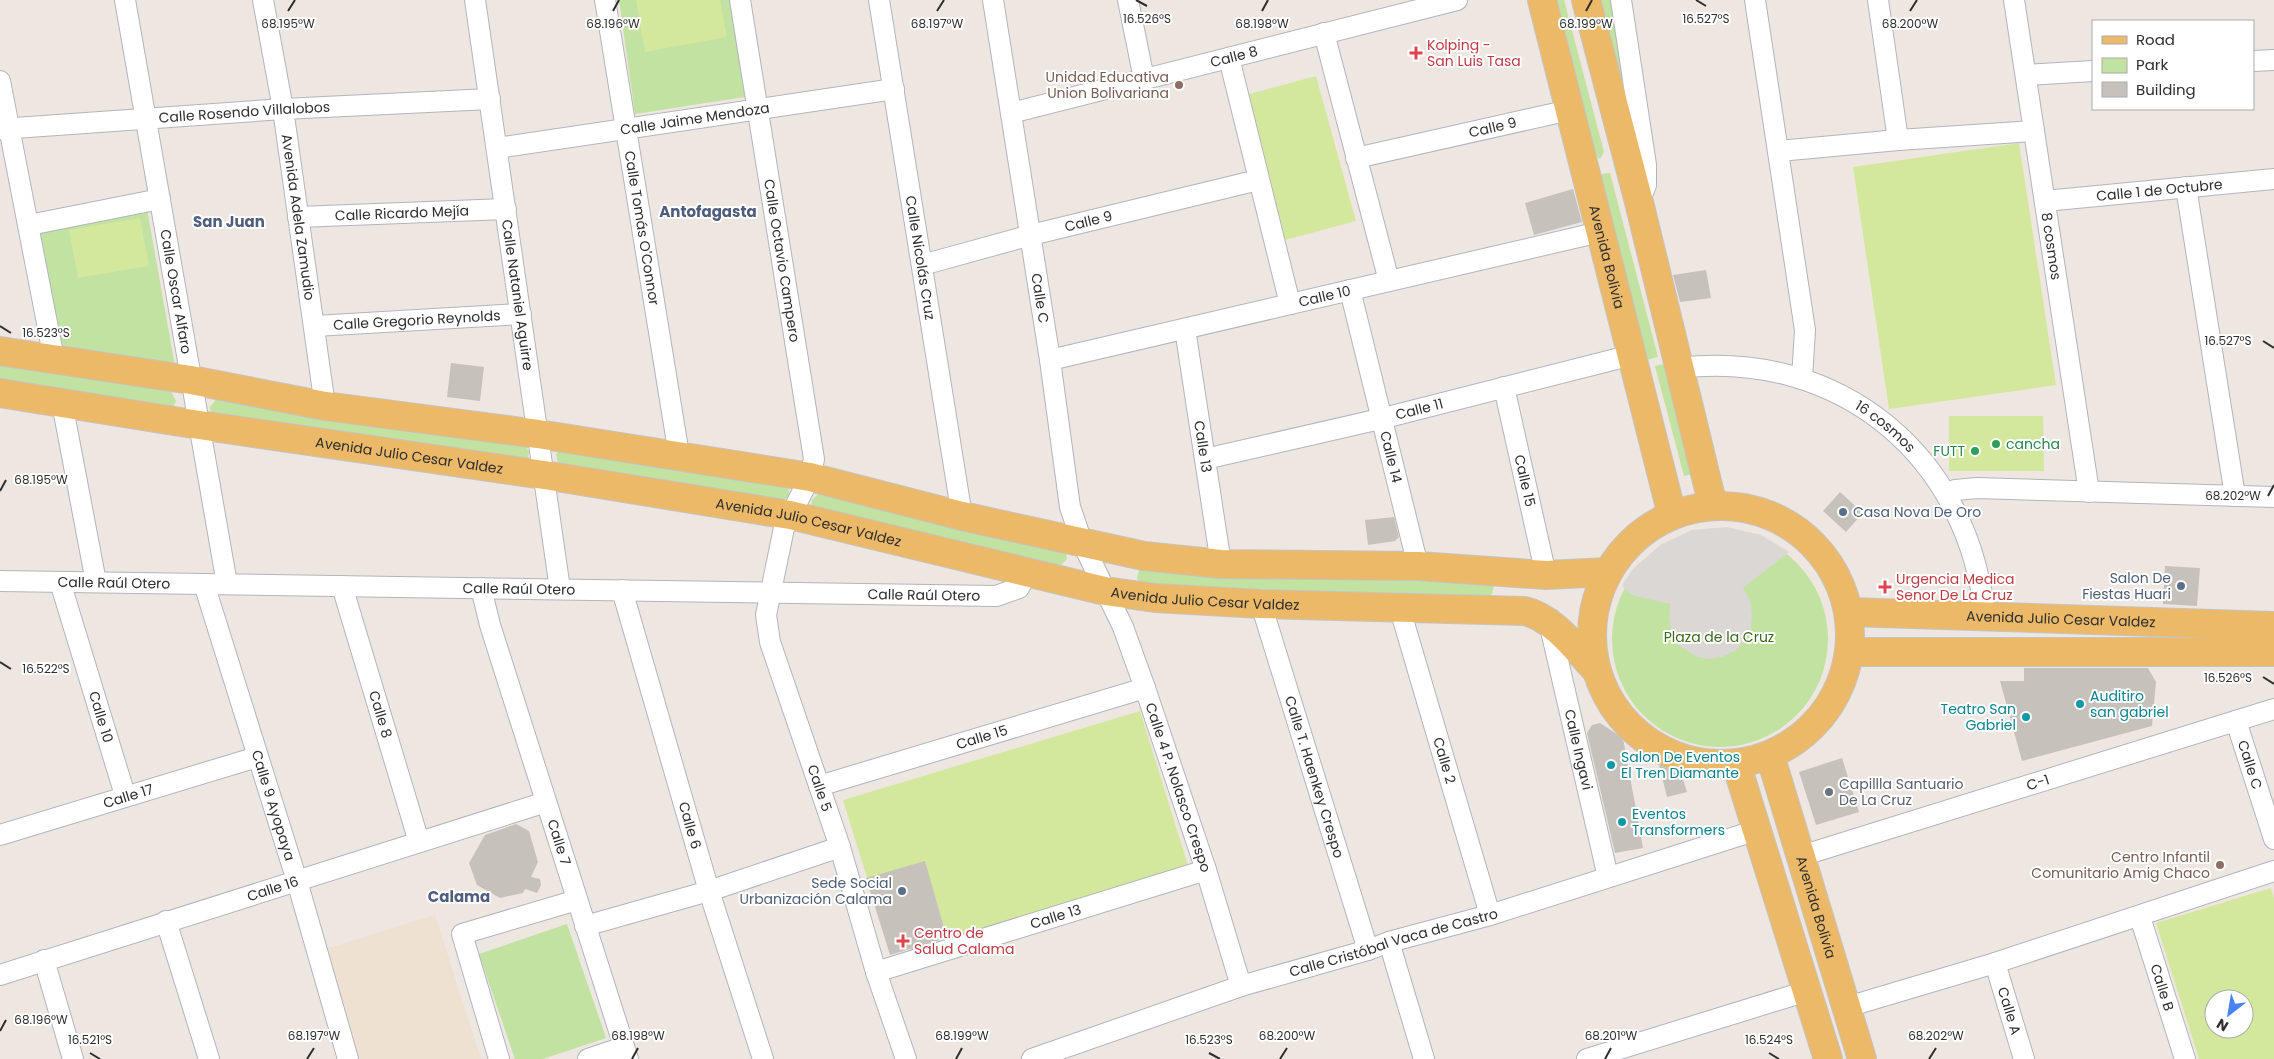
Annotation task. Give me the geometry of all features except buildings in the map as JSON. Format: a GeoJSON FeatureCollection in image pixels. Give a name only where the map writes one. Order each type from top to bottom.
{"type":"FeatureCollection","features":[{"type":"Feature","properties":{"kind":"main road","name":"Avenida Bolivia"},"geometry":{"type":"LineString","coordinates":[[1542,0],[1672,515]]}},
{"type":"Feature","properties":{"kind":"main road"},"geometry":{"type":"LineString","coordinates":[[1586,0],[1640,202],[1713,506]]}},
{"type":"Feature","properties":{"kind":"main road"},"geometry":{"type":"LineString","coordinates":[[0,351],[191,380],[325,406],[538,434],[810,477],[962,516],[1144,556],[1221,564],[1418,566],[1546,576],[1608,572]]}},
{"type":"Feature","properties":{"kind":"main road","name":"Avenida Julio Cesar Valdez"},"geometry":{"type":"LineString","coordinates":[[0,393],[199,425],[544,475],[790,515],[1105,591],[1155,598],[1261,604],[1399,606],[1524,611],[1549,622],[1596,670]]}},
{"type":"Feature","properties":{"kind":"main road"},"geometry":{"type":"LineString","coordinates":[[1713,506],[1750,509],[1770,515],[1804,536],[1822,554],[1834,572],[1849,612],[1850,652],[1839,689],[1821,717],[1803,735],[1788,746],[1770,755],[1736,763],[1696,761],[1658,747],[1641,736],[1618,712],[1604,688],[1596,670],[1592,650],[1594,610],[1608,572],[1620,554],[1652,524],[1672,515],[1713,506]]}},
{"type":"Feature","properties":{"kind":"main road","name":"Avenida Julio Cesar Valdez"},"geometry":{"type":"LineString","coordinates":[[1849,612],[1985,618],[2274,626]]}},
{"type":"Feature","properties":{"kind":"main road","name":"Avenida Julio Cesar Valdez"},"geometry":{"type":"LineString","coordinates":[[1850,652],[2274,652]]}},
{"type":"Feature","properties":{"kind":"main road","name":"Avenida Bolivia"},"geometry":{"type":"LineString","coordinates":[[1770,755],[1862,1059]]}},
{"type":"Feature","properties":{"kind":"main road"},"geometry":{"type":"LineString","coordinates":[[1736,763],[1828,1059]]}},
{"type":"Feature","properties":{"kind":"street","name":"Calle Oscar Alfaro"},"geometry":{"type":"LineString","coordinates":[[125,0],[227,584]]}},
{"type":"Feature","properties":{"kind":"street"},"geometry":{"type":"LineString","coordinates":[[263,0],[269,0]]}},
{"type":"Feature","properties":{"kind":"street","name":"Avenida Adela Zamudio"},"geometry":{"type":"LineString","coordinates":[[263,0],[283,109],[325,406]]}},
{"type":"Feature","properties":{"kind":"street","name":"Calle Nataniel Aguirre"},"geometry":{"type":"LineString","coordinates":[[475,0],[560,590]]}},
{"type":"Feature","properties":{"kind":"street","name":"Calle Tomás O'Connor"},"geometry":{"type":"LineString","coordinates":[[605,0],[679,455]]}},
{"type":"Feature","properties":{"kind":"street","name":"Calle Octavio Campero"},"geometry":{"type":"LineString","coordinates":[[740,0],[814,459],[810,477],[790,515]]}},
{"type":"Feature","properties":{"kind":"street","name":"Calle Nicolás Cruz"},"geometry":{"type":"LineString","coordinates":[[879,0],[962,516]]}},
{"type":"Feature","properties":{"kind":"street","name":"Calle C"},"geometry":{"type":"LineString","coordinates":[[993,0],[1050,360],[1070,507],[1082,542],[1105,591]]}},
{"type":"Feature","properties":{"kind":"street"},"geometry":{"type":"LineString","coordinates":[[1128,0],[1144,78]]}},
{"type":"Feature","properties":{"kind":"street","name":"Calle 8"},"geometry":{"type":"LineString","coordinates":[[1010,113],[1324,33],[1399,6],[1457,0]]}},
{"type":"Feature","properties":{"kind":"street"},"geometry":{"type":"LineString","coordinates":[[1621,0],[1646,165],[1646,185],[1640,202]]}},
{"type":"Feature","properties":{"kind":"street"},"geometry":{"type":"LineString","coordinates":[[1755,0],[1805,330],[1802,379]]}},
{"type":"Feature","properties":{"kind":"street"},"geometry":{"type":"LineString","coordinates":[[1878,0],[1898,140]]}},
{"type":"Feature","properties":{"kind":"street","name":"8 cosmos"},"geometry":{"type":"LineString","coordinates":[[2014,0],[2089,492]]}},
{"type":"Feature","properties":{"kind":"street"},"geometry":{"type":"LineString","coordinates":[[1324,33],[1389,281]]}},
{"type":"Feature","properties":{"kind":"street"},"geometry":{"type":"LineString","coordinates":[[1229,58],[1290,304]]}},
{"type":"Feature","properties":{"kind":"street"},"geometry":{"type":"LineString","coordinates":[[2254,61],[2274,60]]}},
{"type":"Feature","properties":{"kind":"street"},"geometry":{"type":"LineString","coordinates":[[2026,75],[2092,71]]}},
{"type":"Feature","properties":{"kind":"street"},"geometry":{"type":"LineString","coordinates":[[0,81],[4,129],[29,225],[54,359]]}},
{"type":"Feature","properties":{"kind":"street","name":"Calle Jaime Mendoza"},"geometry":{"type":"LineString","coordinates":[[497,148],[894,89]]}},
{"type":"Feature","properties":{"kind":"street","name":"Calle Rosendo Villalobos"},"geometry":{"type":"LineString","coordinates":[[4,129],[283,109],[490,99]]}},
{"type":"Feature","properties":{"kind":"street","name":"Calle 9"},"geometry":{"type":"LineString","coordinates":[[1356,158],[1570,110]]}},
{"type":"Feature","properties":{"kind":"street"},"geometry":{"type":"LineString","coordinates":[[1779,151],[1898,140],[2034,131]]}},
{"type":"Feature","properties":{"kind":"street","name":"Calle 1 de Octubre"},"geometry":{"type":"LineString","coordinates":[[2045,201],[2274,179]]}},
{"type":"Feature","properties":{"kind":"street","name":"Calle 9"},"geometry":{"type":"LineString","coordinates":[[922,264],[1031,235],[1258,180]]}},
{"type":"Feature","properties":{"kind":"street"},"geometry":{"type":"LineString","coordinates":[[2186,187],[2235,496]]}},
{"type":"Feature","properties":{"kind":"street"},"geometry":{"type":"LineString","coordinates":[[29,225],[160,199]]}},
{"type":"Feature","properties":{"kind":"street","name":"Calle Ricardo Mejía"},"geometry":{"type":"LineString","coordinates":[[298,217],[506,209]]}},
{"type":"Feature","properties":{"kind":"street","name":"Calle 10"},"geometry":{"type":"LineString","coordinates":[[1050,360],[1600,232]]}},
{"type":"Feature","properties":{"kind":"street","name":"Calle 14"},"geometry":{"type":"LineString","coordinates":[[1350,290],[1418,566]]}},
{"type":"Feature","properties":{"kind":"street","name":"Calle Gregorio Reynolds"},"geometry":{"type":"LineString","coordinates":[[315,326],[521,314]]}},
{"type":"Feature","properties":{"kind":"street","name":"Calle 13"},"geometry":{"type":"LineString","coordinates":[[1185,328],[1221,564]]}},
{"type":"Feature","properties":{"kind":"street","name":"Calle 11"},"geometry":{"type":"LineString","coordinates":[[1205,459],[1380,418],[1632,355]]}},
{"type":"Feature","properties":{"kind":"street","name":"16 cosmos"},"geometry":{"type":"LineString","coordinates":[[1679,368],[1706,365],[1738,366],[1771,370],[1802,379],[1852,401],[1896,433],[1932,473],[1947,495],[1970,542],[1982,592],[1985,618]]}},
{"type":"Feature","properties":{"kind":"street","name":"Calle 15"},"geometry":{"type":"LineString","coordinates":[[1504,387],[1546,576]]}},
{"type":"Feature","properties":{"kind":"street"},"geometry":{"type":"LineString","coordinates":[[62,403],[96,582]]}},
{"type":"Feature","properties":{"kind":"street"},"geometry":{"type":"LineString","coordinates":[[1947,495],[1955,490],[1977,488],[2274,497]]}},
{"type":"Feature","properties":{"kind":"street","name":"Calle 5"},"geometry":{"type":"LineString","coordinates":[[790,515],[784,528],[769,593],[766,615],[770,642],[840,847],[876,972],[906,1059]]}},
{"type":"Feature","properties":{"kind":"street","name":"Calle Raúl Otero"},"geometry":{"type":"LineString","coordinates":[[0,581],[996,596],[1019,588],[1027,572]]}},
{"type":"Feature","properties":{"kind":"street","name":"Calle 10"},"geometry":{"type":"LineString","coordinates":[[60,582],[126,795]]}},
{"type":"Feature","properties":{"kind":"street","name":"Calle 9 Ayopaya"},"geometry":{"type":"LineString","coordinates":[[204,584],[297,881],[348,1059]]}},
{"type":"Feature","properties":{"kind":"street","name":"Calle 8"},"geometry":{"type":"LineString","coordinates":[[342,586],[419,842]]}},
{"type":"Feature","properties":{"kind":"street","name":"Calle 7"},"geometry":{"type":"LineString","coordinates":[[482,588],[490,625],[626,1053]]}},
{"type":"Feature","properties":{"kind":"street","name":"Calle 6"},"geometry":{"type":"LineString","coordinates":[[622,590],[709,891],[763,1059]]}},
{"type":"Feature","properties":{"kind":"street","name":"Calle 4 P. Nolasco Crespo"},"geometry":{"type":"LineString","coordinates":[[1105,591],[1123,627],[1145,688],[1206,870],[1241,986]]}},
{"type":"Feature","properties":{"kind":"street","name":"Calle T. Haenkey Crespo"},"geometry":{"type":"LineString","coordinates":[[1261,604],[1368,950]]}},
{"type":"Feature","properties":{"kind":"street","name":"Calle 2"},"geometry":{"type":"LineString","coordinates":[[1399,606],[1490,915]]}},
{"type":"Feature","properties":{"kind":"street","name":"Calle Ingavi"},"geometry":{"type":"LineString","coordinates":[[1549,622],[1608,877]]}},
{"type":"Feature","properties":{"kind":"street","name":"Calle 15"},"geometry":{"type":"LineString","coordinates":[[820,786],[1145,688]]}},
{"type":"Feature","properties":{"kind":"street","name":"C-1"},"geometry":{"type":"LineString","coordinates":[[1801,856],[2236,720],[2274,710]]}},
{"type":"Feature","properties":{"kind":"street","name":"Calle C"},"geometry":{"type":"LineString","coordinates":[[2236,720],[2274,839]]}},
{"type":"Feature","properties":{"kind":"street","name":"Calle 17"},"geometry":{"type":"LineString","coordinates":[[1,832],[257,757]]}},
{"type":"Feature","properties":{"kind":"street","name":"Calle 16"},"geometry":{"type":"LineString","coordinates":[[0,974],[546,802]]}},
{"type":"Feature","properties":{"kind":"street","name":"Calle Cristóbal Vaca de Castro"},"geometry":{"type":"LineString","coordinates":[[1032,1059],[1241,986],[1368,950],[1389,942],[1490,915],[1756,830]]}},
{"type":"Feature","properties":{"kind":"street"},"geometry":{"type":"LineString","coordinates":[[585,926],[709,891],[840,847]]}},
{"type":"Feature","properties":{"kind":"street","name":"Calle 13"},"geometry":{"type":"LineString","coordinates":[[876,972],[1206,870]]}},
{"type":"Feature","properties":{"kind":"street"},"geometry":{"type":"LineString","coordinates":[[1846,1007],[2140,917],[2274,872]]}},
{"type":"Feature","properties":{"kind":"street"},"geometry":{"type":"LineString","coordinates":[[499,1059],[462,934],[577,900]]}},
{"type":"Feature","properties":{"kind":"street","name":"Calle B"},"geometry":{"type":"LineString","coordinates":[[2140,917],[2185,1059]]}},
{"type":"Feature","properties":{"kind":"street"},"geometry":{"type":"LineString","coordinates":[[166,921],[209,1059]]}},
{"type":"Feature","properties":{"kind":"street"},"geometry":{"type":"LineString","coordinates":[[1389,942],[1424,1059]]}},
{"type":"Feature","properties":{"kind":"street"},"geometry":{"type":"LineString","coordinates":[[44,960],[72,1059]]}},
{"type":"Feature","properties":{"kind":"street","name":"Calle A"},"geometry":{"type":"LineString","coordinates":[[1994,963],[2024,1059]]}},
{"type":"Feature","properties":{"kind":"street"},"geometry":{"type":"LineString","coordinates":[[1587,1059],[1807,991]]}},
{"type":"Feature","properties":{"kind":"street"},"geometry":{"type":"LineString","coordinates":[[588,1059],[626,1053]]}},
{"type":"Feature","properties":{"kind":"shaded area"},"geometry":{"type":"Polygon","coordinates":[[[1727,527],[1761,535],[1789,552],[1743,588],[1750,600],[1752,614],[1751,628],[1745,640],[1735,651],[1722,657],[1710,659],[1697,657],[1678,645],[1671,630],[1670,604],[1635,596],[1629,593],[1622,585],[1633,569],[1660,545],[1692,530],[1727,527]]]}},
{"type":"Feature","properties":{"kind":"shaded area"},"geometry":{"type":"Polygon","coordinates":[[[435,915],[481,1059],[360,1059],[325,949],[435,915]]]}},
{"type":"Feature","properties":{"kind":"green space"},"geometry":{"type":"Polygon","coordinates":[[[619,0],[731,0],[745,97],[635,114],[619,0]]]}},
{"type":"Feature","properties":{"kind":"green space"},"geometry":{"type":"Polygon","coordinates":[[[636,0],[720,0],[727,37],[645,52],[636,0]]]}},
{"type":"Feature","properties":{"kind":"green space"},"geometry":{"type":"Polygon","coordinates":[[[1553,0],[1564,0],[1604,152],[1600,159],[1593,155],[1553,0]]]}},
{"type":"Feature","properties":{"kind":"green space"},"geometry":{"type":"Polygon","coordinates":[[[1594,0],[1613,0],[1639,159],[1594,0]]]}},
{"type":"Feature","properties":{"kind":"green space"},"geometry":{"type":"Polygon","coordinates":[[[1316,76],[1356,221],[1285,240],[1246,95],[1316,76]]]}},
{"type":"Feature","properties":{"kind":"green space"},"geometry":{"type":"Polygon","coordinates":[[[2019,143],[2056,385],[1889,409],[1853,167],[2019,143]]]}},
{"type":"Feature","properties":{"kind":"green space"},"geometry":{"type":"Polygon","coordinates":[[[1610,173],[1658,357],[1647,360],[1601,174],[1610,173]]]}},
{"type":"Feature","properties":{"kind":"green space"},"geometry":{"type":"Polygon","coordinates":[[[147,209],[175,366],[59,347],[36,228],[147,209]]]}},
{"type":"Feature","properties":{"kind":"green space"},"geometry":{"type":"Polygon","coordinates":[[[140,218],[149,266],[78,278],[69,230],[140,218]]]}},
{"type":"Feature","properties":{"kind":"green space"},"geometry":{"type":"Polygon","coordinates":[[[0,361],[170,389],[176,401],[173,407],[0,385],[0,361]]]}},
{"type":"Feature","properties":{"kind":"green space"},"geometry":{"type":"Polygon","coordinates":[[[1664,364],[1694,474],[1684,476],[1655,366],[1664,364]]]}},
{"type":"Feature","properties":{"kind":"green space"},"geometry":{"type":"Polygon","coordinates":[[[218,397],[525,444],[529,452],[528,459],[211,415],[210,407],[218,397]]]}},
{"type":"Feature","properties":{"kind":"green space","name":"cancha"},"geometry":{"type":"Polygon","coordinates":[[[1949,416],[2043,416],[2044,471],[1949,471],[1949,416]]]}},
{"type":"Feature","properties":{"kind":"green space"},"geometry":{"type":"Polygon","coordinates":[[[563,448],[782,483],[788,488],[790,495],[780,504],[559,469],[556,454],[563,448]]]}},
{"type":"Feature","properties":{"kind":"green space"},"geometry":{"type":"Polygon","coordinates":[[[819,493],[1066,552],[1067,559],[1060,566],[1053,568],[811,506],[812,500],[819,493]]]}},
{"type":"Feature","properties":{"kind":"green space","name":"Plaza de la Cruz"},"geometry":{"type":"Polygon","coordinates":[[[1720,531],[1741,533],[1761,539],[1780,549],[1796,563],[1810,579],[1820,598],[1826,618],[1828,639],[1826,660],[1820,680],[1810,699],[1796,715],[1780,729],[1761,739],[1741,745],[1720,747],[1699,745],[1679,739],[1660,729],[1644,715],[1630,699],[1620,680],[1614,660],[1612,639],[1614,618],[1620,598],[1630,579],[1644,563],[1660,549],[1679,539],[1699,533],[1720,531]]]}},
{"type":"Feature","properties":{"kind":"green space"},"geometry":{"type":"Polygon","coordinates":[[[1145,566],[1489,580],[1494,586],[1492,594],[1487,599],[1270,598],[1141,584],[1137,579],[1139,570],[1145,566]]]}},
{"type":"Feature","properties":{"kind":"green space"},"geometry":{"type":"Polygon","coordinates":[[[1140,711],[1190,872],[949,944],[937,904],[867,878],[843,800],[1140,711]]]}},
{"type":"Feature","properties":{"kind":"green space"},"geometry":{"type":"Polygon","coordinates":[[[2271,888],[2274,898],[2274,1059],[2199,1059],[2156,923],[2271,888]]]}},
{"type":"Feature","properties":{"kind":"green space"},"geometry":{"type":"Polygon","coordinates":[[[567,924],[606,1038],[543,1059],[515,1059],[479,954],[567,924]]]}},
{"type":"Feature","properties":{"kind":"place","name":"Kolping - San Luis Tasa"},"geometry":{"type":"Point","coordinates":[1416,53]}},
{"type":"Feature","properties":{"kind":"place","name":"Unidad Educativa Union Bolivariana"},"geometry":{"type":"Point","coordinates":[1179,85]}},
{"type":"Feature","properties":{"kind":"place","name":"cancha"},"geometry":{"type":"Point","coordinates":[1996,444]}},
{"type":"Feature","properties":{"kind":"place","name":"FUTT"},"geometry":{"type":"Point","coordinates":[1975,451]}},
{"type":"Feature","properties":{"kind":"place","name":"Casa Nova De Oro"},"geometry":{"type":"Point","coordinates":[1843,512]}},
{"type":"Feature","properties":{"kind":"place","name":"Salon De Fiestas Huari"},"geometry":{"type":"Point","coordinates":[2181,586]}},
{"type":"Feature","properties":{"kind":"place","name":"Urgencia Medica Senor De La Cruz"},"geometry":{"type":"Point","coordinates":[1885,587]}},
{"type":"Feature","properties":{"kind":"place","name":"Auditiro san gabriel"},"geometry":{"type":"Point","coordinates":[2080,704]}},
{"type":"Feature","properties":{"kind":"place","name":"Teatro San Gabriel"},"geometry":{"type":"Point","coordinates":[2026,717]}},
{"type":"Feature","properties":{"kind":"place","name":"Salon De Eventos El Tren Diamante"},"geometry":{"type":"Point","coordinates":[1611,765]}},
{"type":"Feature","properties":{"kind":"place","name":"Capillla Santuario De La Cruz"},"geometry":{"type":"Point","coordinates":[1829,792]}},
{"type":"Feature","properties":{"kind":"place","name":"Eventos Transformers"},"geometry":{"type":"Point","coordinates":[1622,822]}},
{"type":"Feature","properties":{"kind":"place","name":"Centro Infantil Comunitario Amig Chaco"},"geometry":{"type":"Point","coordinates":[2220,865]}},
{"type":"Feature","properties":{"kind":"place","name":"Sede Social Urbanización Calama"},"geometry":{"type":"Point","coordinates":[902,891]}},
{"type":"Feature","properties":{"kind":"place","name":"Centro de Salud Calama"},"geometry":{"type":"Point","coordinates":[903,941]}},
{"type":"Feature","properties":{"kind":"district","name":"Antofagasta"},"geometry":{"type":"Point","coordinates":[708,211]}},
{"type":"Feature","properties":{"kind":"district","name":"San Juan"},"geometry":{"type":"Point","coordinates":[229,221]}},
{"type":"Feature","properties":{"kind":"district","name":"Calama"},"geometry":{"type":"Point","coordinates":[459,896]}}]}
